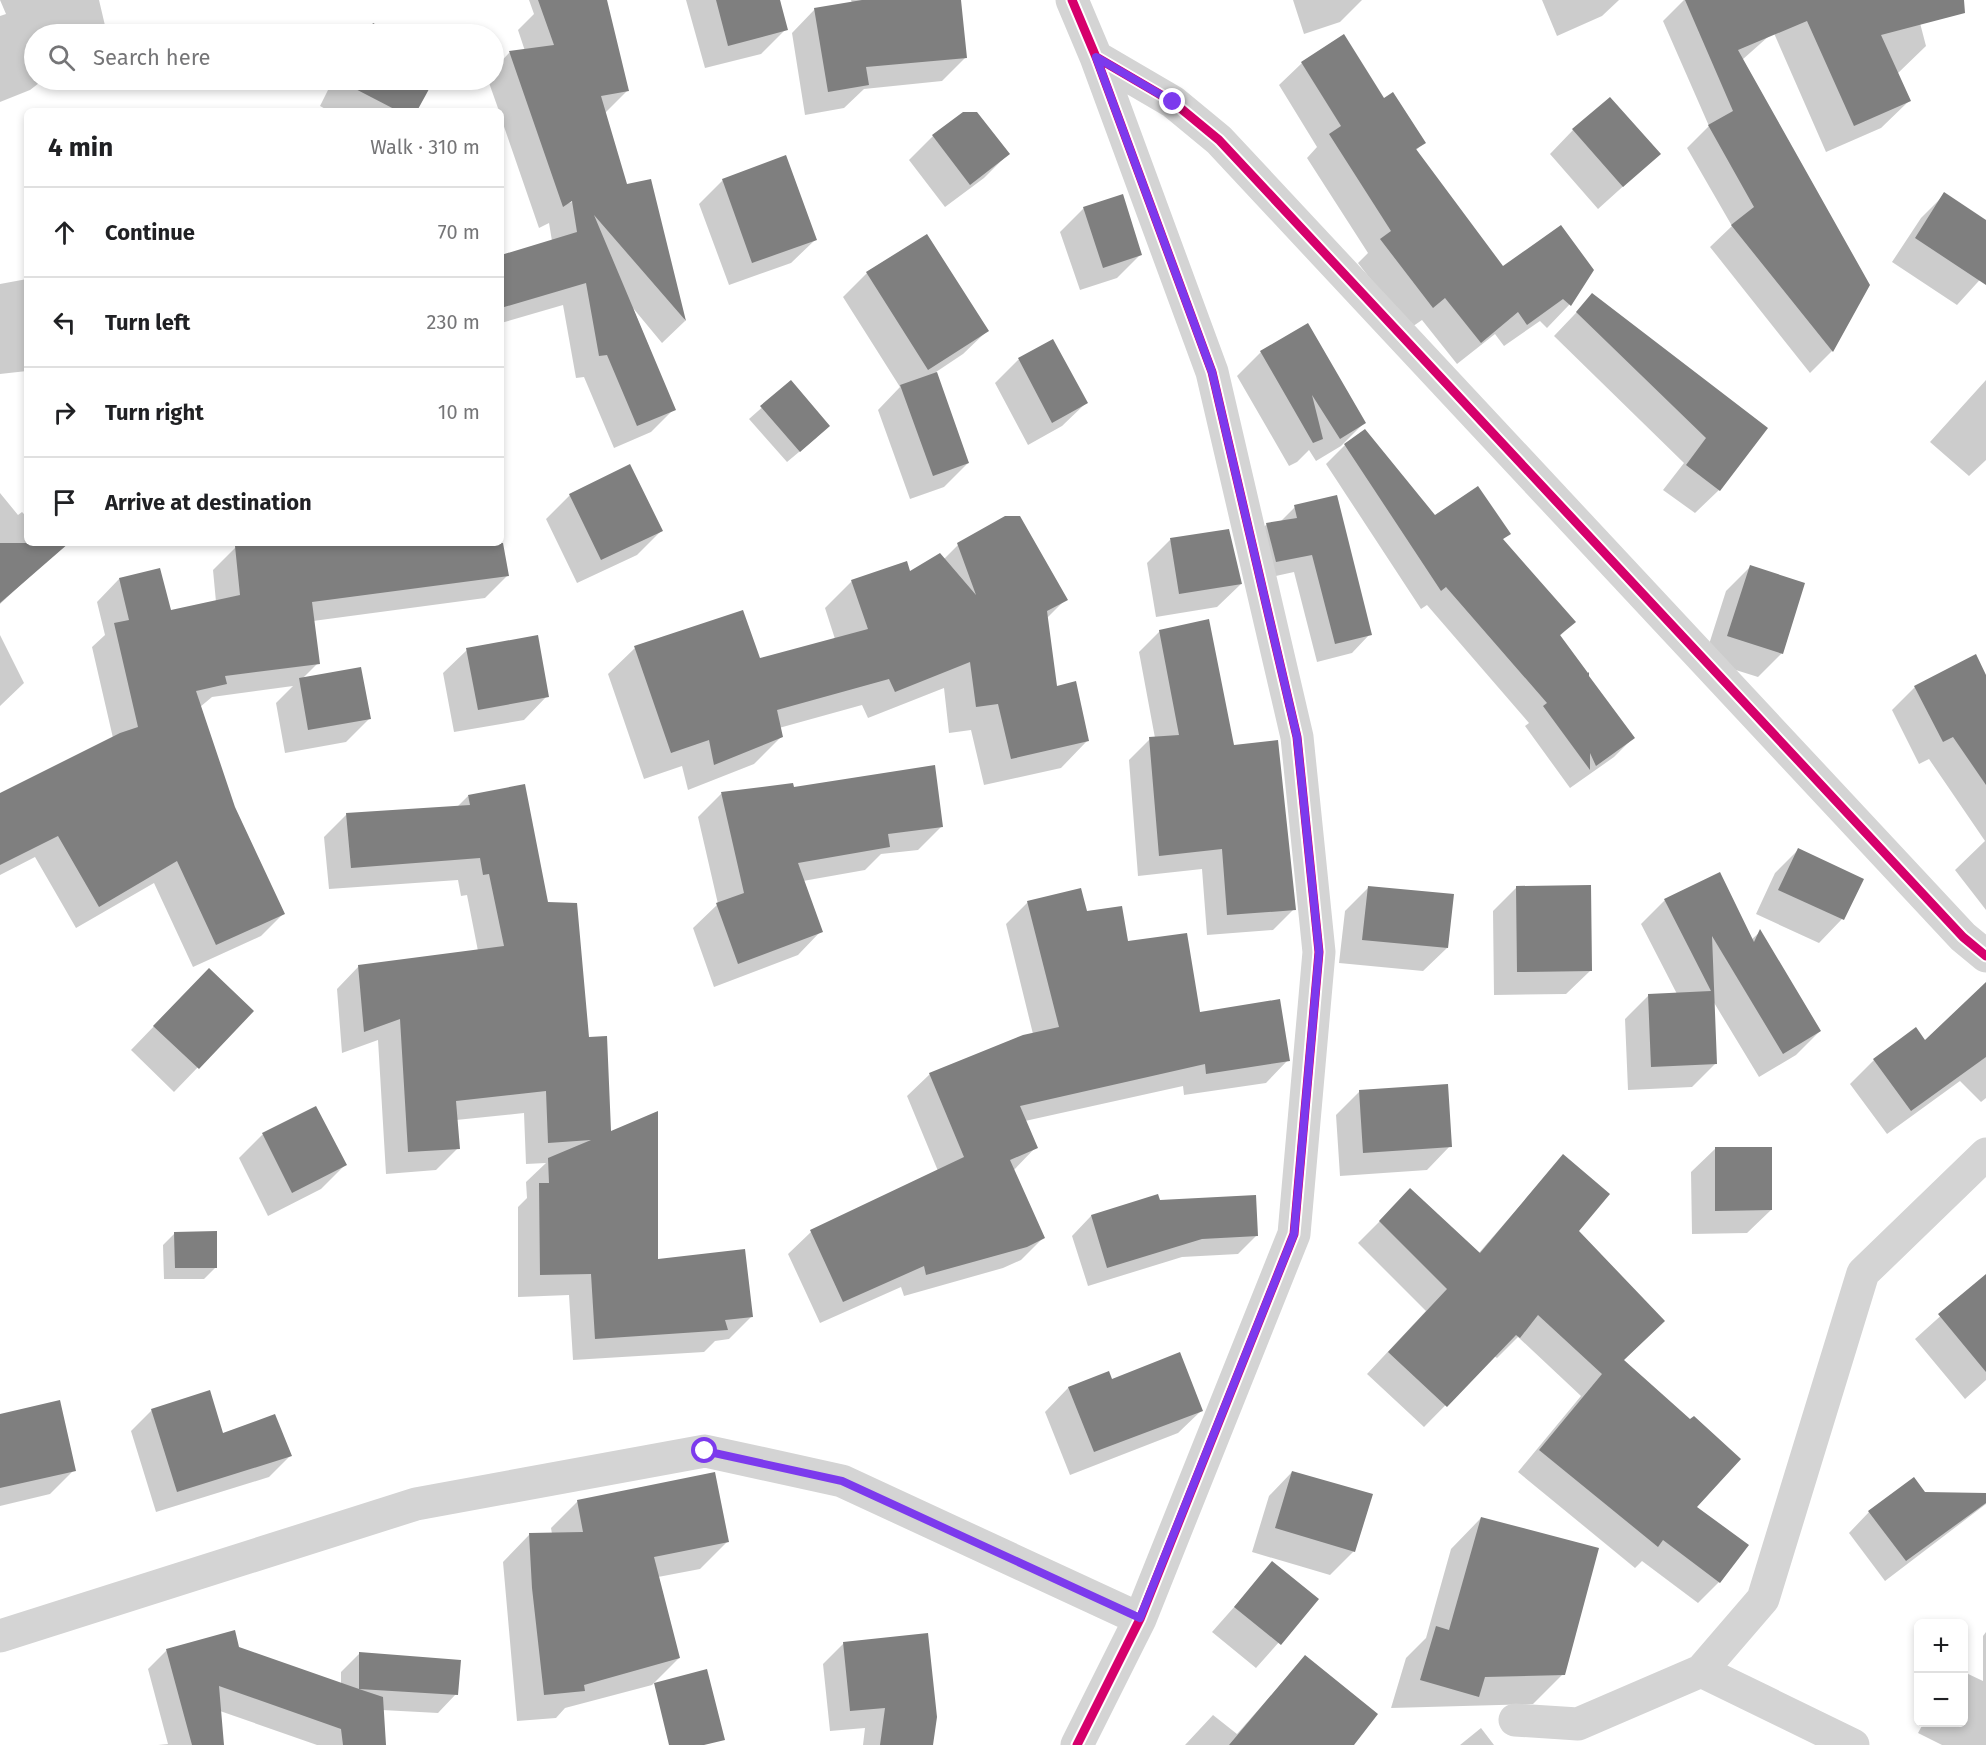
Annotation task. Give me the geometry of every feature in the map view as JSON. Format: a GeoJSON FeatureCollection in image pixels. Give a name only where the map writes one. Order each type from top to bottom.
{"type":"FeatureCollection","features":[{"type":"Feature","properties":{"kind":"street"},"geometry":{"type":"LineString","coordinates":[[1072,0],[1096,57],[1212,372],[1297,737],[1319,952],[1294,1234],[1140,1618],[1077,1745]]}},
{"type":"Feature","properties":{"kind":"street"},"geometry":{"type":"LineString","coordinates":[[1096,57],[1173,102],[1219,140],[1963,937],[1986,956]]}},
{"type":"Feature","properties":{"kind":"street"},"geometry":{"type":"LineString","coordinates":[[1515,1720],[1578,1724],[1701,1671],[1763,1599],[1863,1273],[1986,1154]]}},
{"type":"Feature","properties":{"kind":"street"},"geometry":{"type":"LineString","coordinates":[[0,1636],[416,1504],[705,1451],[842,1481],[1140,1618]]}},
{"type":"Feature","properties":{"kind":"street"},"geometry":{"type":"LineString","coordinates":[[1701,1671],[1853,1745]]}},
{"type":"Feature","properties":{"kind":"building"},"geometry":{"type":"Polygon","coordinates":[[[538,0],[607,0],[629,91],[601,96],[627,184],[651,179],[686,321],[594,215],[676,410],[637,426],[607,355],[599,356],[586,283],[504,307],[504,254],[577,232],[572,201],[563,207],[509,51],[554,45],[538,0]]]}},
{"type":"Feature","properties":{"kind":"building"},"geometry":{"type":"Polygon","coordinates":[[[716,0],[780,0],[788,30],[728,46],[716,0]]]}},
{"type":"Feature","properties":{"kind":"building"},"geometry":{"type":"Polygon","coordinates":[[[862,0],[961,0],[967,58],[866,67],[869,85],[828,92],[814,8],[862,0]]]}},
{"type":"Feature","properties":{"kind":"building"},"geometry":{"type":"Polygon","coordinates":[[[1685,0],[1964,0],[1965,13],[1881,35],[1911,101],[1854,126],[1807,21],[1738,50],[1870,285],[1833,352],[1731,225],[1754,207],[1708,125],[1733,111],[1685,0]]]}},
{"type":"Feature","properties":{"kind":"building"},"geometry":{"type":"Polygon","coordinates":[[[1344,34],[1384,98],[1393,92],[1426,143],[1416,149],[1503,266],[1561,225],[1594,270],[1571,306],[1563,299],[1527,325],[1518,312],[1481,343],[1445,298],[1433,308],[1380,239],[1391,231],[1329,134],[1341,126],[1301,62],[1344,34]]]}},
{"type":"Feature","properties":{"kind":"building"},"geometry":{"type":"Polygon","coordinates":[[[357,90],[429,90],[419,108],[392,108],[357,90]]]}},
{"type":"Feature","properties":{"kind":"building"},"geometry":{"type":"Polygon","coordinates":[[[1610,97],[1661,154],[1623,187],[1572,129],[1610,97]]]}},
{"type":"Feature","properties":{"kind":"building"},"geometry":{"type":"Polygon","coordinates":[[[963,112],[977,112],[1010,154],[970,185],[932,135],[963,112]]]}},
{"type":"Feature","properties":{"kind":"building"},"geometry":{"type":"Polygon","coordinates":[[[786,155],[817,240],[752,263],[722,179],[786,155]]]}},
{"type":"Feature","properties":{"kind":"building"},"geometry":{"type":"Polygon","coordinates":[[[1944,192],[1986,220],[1986,285],[1915,238],[1944,192]]]}},
{"type":"Feature","properties":{"kind":"building"},"geometry":{"type":"Polygon","coordinates":[[[1123,194],[1142,255],[1103,268],[1083,207],[1123,194]]]}},
{"type":"Feature","properties":{"kind":"building"},"geometry":{"type":"Polygon","coordinates":[[[927,234],[989,331],[928,370],[866,272],[927,234]]]}},
{"type":"Feature","properties":{"kind":"building"},"geometry":{"type":"Polygon","coordinates":[[[1592,293],[1768,428],[1720,491],[1686,465],[1706,438],[1576,312],[1592,293]]]}},
{"type":"Feature","properties":{"kind":"building"},"geometry":{"type":"Polygon","coordinates":[[[1308,323],[1366,423],[1340,439],[1312,395],[1323,439],[1313,443],[1260,351],[1308,323]]]}},
{"type":"Feature","properties":{"kind":"building"},"geometry":{"type":"Polygon","coordinates":[[[1053,339],[1088,403],[1052,423],[1018,358],[1053,339]]]}},
{"type":"Feature","properties":{"kind":"building"},"geometry":{"type":"Polygon","coordinates":[[[937,372],[969,463],[933,476],[900,385],[937,372]]]}},
{"type":"Feature","properties":{"kind":"building"},"geometry":{"type":"Polygon","coordinates":[[[791,380],[830,426],[800,452],[760,406],[791,380]]]}},
{"type":"Feature","properties":{"kind":"building"},"geometry":{"type":"Polygon","coordinates":[[[1365,429],[1435,515],[1478,486],[1511,534],[1503,539],[1576,622],[1560,635],[1635,738],[1596,766],[1590,753],[1590,770],[1543,706],[1547,703],[1446,587],[1441,591],[1344,444],[1365,429]]]}},
{"type":"Feature","properties":{"kind":"building"},"geometry":{"type":"Polygon","coordinates":[[[630,464],[663,531],[601,560],[569,494],[630,464]]]}},
{"type":"Feature","properties":{"kind":"building"},"geometry":{"type":"Polygon","coordinates":[[[1337,495],[1372,635],[1335,644],[1312,555],[1276,562],[1266,523],[1297,518],[1294,505],[1337,495]]]}},
{"type":"Feature","properties":{"kind":"building"},"geometry":{"type":"Polygon","coordinates":[[[1005,516],[1020,516],[1068,600],[1047,611],[1057,686],[1076,681],[1089,741],[1011,759],[998,704],[976,707],[970,662],[895,692],[889,679],[777,710],[783,737],[714,765],[709,740],[671,753],[634,646],[743,610],[760,658],[868,629],[851,580],[907,561],[910,571],[940,553],[976,595],[957,543],[1005,516]]]}},
{"type":"Feature","properties":{"kind":"building"},"geometry":{"type":"Polygon","coordinates":[[[1229,529],[1242,584],[1179,594],[1170,538],[1229,529]]]}},
{"type":"Feature","properties":{"kind":"building"},"geometry":{"type":"Polygon","coordinates":[[[0,543],[24,543],[24,546],[66,546],[0,603],[0,543]]]}},
{"type":"Feature","properties":{"kind":"building"},"geometry":{"type":"Polygon","coordinates":[[[235,546],[504,546],[509,576],[312,602],[320,664],[225,676],[227,684],[196,691],[235,807],[285,914],[216,945],[177,861],[99,907],[58,836],[0,865],[0,793],[120,733],[138,727],[114,623],[129,620],[119,578],[160,568],[171,610],[240,595],[235,546]]]}},
{"type":"Feature","properties":{"kind":"building"},"geometry":{"type":"Polygon","coordinates":[[[1750,565],[1805,583],[1783,654],[1727,636],[1750,565]]]}},
{"type":"Feature","properties":{"kind":"building"},"geometry":{"type":"Polygon","coordinates":[[[1209,619],[1234,745],[1278,740],[1296,910],[1227,915],[1222,849],[1159,856],[1149,737],[1179,735],[1159,630],[1209,619]]]}},
{"type":"Feature","properties":{"kind":"building"},"geometry":{"type":"Polygon","coordinates":[[[538,635],[549,697],[478,710],[466,648],[538,635]]]}},
{"type":"Feature","properties":{"kind":"building"},"geometry":{"type":"Polygon","coordinates":[[[1976,654],[1986,675],[1986,785],[1953,737],[1943,742],[1914,686],[1976,654]]]}},
{"type":"Feature","properties":{"kind":"building"},"geometry":{"type":"Polygon","coordinates":[[[361,667],[371,719],[308,730],[299,678],[361,667]]]}},
{"type":"Feature","properties":{"kind":"building"},"geometry":{"type":"Polygon","coordinates":[[[935,765],[943,827],[888,834],[890,847],[798,863],[823,932],[738,964],[716,903],[744,893],[721,792],[793,783],[794,787],[935,765]]]}},
{"type":"Feature","properties":{"kind":"building"},"geometry":{"type":"Polygon","coordinates":[[[525,784],[548,902],[577,903],[589,1037],[607,1036],[611,1131],[658,1111],[658,1259],[745,1249],[753,1317],[725,1320],[728,1330],[595,1339],[591,1274],[540,1275],[539,1183],[549,1183],[548,1158],[591,1140],[548,1143],[546,1091],[456,1101],[460,1149],[408,1152],[400,1019],[364,1032],[358,965],[504,946],[489,874],[483,875],[480,858],[351,868],[346,813],[470,805],[468,795],[525,784]]]}},
{"type":"Feature","properties":{"kind":"building"},"geometry":{"type":"Polygon","coordinates":[[[1798,848],[1864,879],[1844,920],[1778,890],[1798,848]]]}},
{"type":"Feature","properties":{"kind":"building"},"geometry":{"type":"Polygon","coordinates":[[[1720,872],[1754,942],[1760,929],[1821,1031],[1783,1054],[1712,936],[1717,1064],[1651,1067],[1648,994],[1711,991],[1664,899],[1720,872]]]}},
{"type":"Feature","properties":{"kind":"building"},"geometry":{"type":"Polygon","coordinates":[[[1591,885],[1592,971],[1517,972],[1516,886],[1591,885]]]}},
{"type":"Feature","properties":{"kind":"building"},"geometry":{"type":"Polygon","coordinates":[[[1368,886],[1454,894],[1448,948],[1362,940],[1368,886]]]}},
{"type":"Feature","properties":{"kind":"building"},"geometry":{"type":"Polygon","coordinates":[[[1081,888],[1087,911],[1122,906],[1128,941],[1187,933],[1200,1012],[1280,999],[1290,1061],[1206,1074],[1205,1064],[1020,1106],[1038,1148],[1010,1160],[1045,1238],[1027,1247],[926,1275],[924,1266],[843,1302],[810,1230],[964,1157],[929,1073],[1023,1035],[1059,1027],[1027,901],[1081,888]]]}},
{"type":"Feature","properties":{"kind":"building"},"geometry":{"type":"Polygon","coordinates":[[[209,968],[254,1011],[199,1069],[153,1026],[209,968]]]}},
{"type":"Feature","properties":{"kind":"building"},"geometry":{"type":"Polygon","coordinates":[[[1986,982],[1986,1057],[1911,1111],[1873,1059],[1916,1027],[1925,1040],[1986,982]]]}},
{"type":"Feature","properties":{"kind":"building"},"geometry":{"type":"Polygon","coordinates":[[[1448,1084],[1452,1147],[1363,1153],[1359,1090],[1448,1084]]]}},
{"type":"Feature","properties":{"kind":"building"},"geometry":{"type":"Polygon","coordinates":[[[316,1106],[347,1165],[292,1193],[262,1133],[316,1106]]]}},
{"type":"Feature","properties":{"kind":"building"},"geometry":{"type":"Polygon","coordinates":[[[1715,1147],[1772,1147],[1772,1210],[1715,1211],[1715,1147]]]}},
{"type":"Feature","properties":{"kind":"building"},"geometry":{"type":"Polygon","coordinates":[[[1563,1154],[1610,1194],[1579,1231],[1665,1321],[1624,1360],[1690,1419],[1694,1416],[1741,1459],[1697,1507],[1749,1545],[1720,1583],[1663,1540],[1658,1547],[1539,1450],[1602,1374],[1538,1315],[1520,1338],[1516,1335],[1447,1407],[1388,1352],[1447,1289],[1379,1221],[1410,1188],[1480,1253],[1563,1154]]]}},
{"type":"Feature","properties":{"kind":"building"},"geometry":{"type":"Polygon","coordinates":[[[1158,1194],[1160,1200],[1256,1195],[1258,1236],[1202,1239],[1107,1268],[1091,1215],[1158,1194]]]}},
{"type":"Feature","properties":{"kind":"building"},"geometry":{"type":"Polygon","coordinates":[[[217,1231],[217,1268],[175,1268],[174,1232],[217,1231]]]}},
{"type":"Feature","properties":{"kind":"building"},"geometry":{"type":"Polygon","coordinates":[[[1986,1274],[1986,1372],[1938,1314],[1986,1274]]]}},
{"type":"Feature","properties":{"kind":"building"},"geometry":{"type":"Polygon","coordinates":[[[1180,1352],[1203,1411],[1094,1452],[1068,1387],[1109,1371],[1112,1379],[1180,1352]]]}},
{"type":"Feature","properties":{"kind":"building"},"geometry":{"type":"Polygon","coordinates":[[[210,1390],[223,1433],[275,1414],[292,1456],[177,1492],[151,1409],[210,1390]]]}},
{"type":"Feature","properties":{"kind":"building"},"geometry":{"type":"Polygon","coordinates":[[[60,1400],[76,1471],[0,1488],[0,1414],[60,1400]]]}},
{"type":"Feature","properties":{"kind":"building"},"geometry":{"type":"Polygon","coordinates":[[[1292,1471],[1373,1494],[1355,1552],[1275,1528],[1292,1471]]]}},
{"type":"Feature","properties":{"kind":"building"},"geometry":{"type":"Polygon","coordinates":[[[715,1472],[729,1542],[654,1557],[680,1658],[584,1685],[585,1691],[544,1695],[532,1588],[529,1533],[583,1532],[577,1500],[715,1472]]]}},
{"type":"Feature","properties":{"kind":"building"},"geometry":{"type":"Polygon","coordinates":[[[1914,1477],[1925,1492],[1986,1493],[1986,1503],[1906,1561],[1868,1511],[1914,1477]]]}},
{"type":"Feature","properties":{"kind":"building"},"geometry":{"type":"Polygon","coordinates":[[[1481,1517],[1599,1548],[1565,1675],[1485,1677],[1479,1697],[1420,1680],[1436,1626],[1449,1630],[1481,1517]]]}},
{"type":"Feature","properties":{"kind":"building"},"geometry":{"type":"Polygon","coordinates":[[[1272,1561],[1319,1599],[1281,1645],[1234,1607],[1272,1561]]]}},
{"type":"Feature","properties":{"kind":"building"},"geometry":{"type":"Polygon","coordinates":[[[235,1630],[239,1647],[383,1697],[386,1745],[343,1745],[341,1729],[219,1686],[224,1745],[192,1745],[166,1649],[235,1630]]]}},
{"type":"Feature","properties":{"kind":"building"},"geometry":{"type":"Polygon","coordinates":[[[928,1633],[937,1717],[933,1745],[880,1745],[885,1708],[850,1711],[843,1642],[928,1633]]]}},
{"type":"Feature","properties":{"kind":"building"},"geometry":{"type":"Polygon","coordinates":[[[359,1652],[461,1660],[458,1695],[359,1689],[359,1652]]]}},
{"type":"Feature","properties":{"kind":"building"},"geometry":{"type":"Polygon","coordinates":[[[1305,1655],[1378,1714],[1354,1745],[1229,1745],[1305,1655]]]}},
{"type":"Feature","properties":{"kind":"building"},"geometry":{"type":"Polygon","coordinates":[[[707,1669],[725,1740],[704,1745],[669,1745],[654,1683],[707,1669]]]}},
{"type":"Feature","properties":{"kind":"cycle path"},"geometry":{"type":"LineString","coordinates":[[1072,0],[1096,57],[1212,372],[1297,737],[1319,952],[1294,1234],[1140,1619],[1077,1745]]}},
{"type":"Feature","properties":{"kind":"cycle path"},"geometry":{"type":"LineString","coordinates":[[1096,57],[1173,102],[1219,140],[1963,937],[1986,956]]}},
{"type":"Feature","properties":{"kind":"route"},"geometry":{"type":"LineString","coordinates":[[705,1451],[842,1481],[1140,1618],[1294,1234],[1319,952],[1297,737],[1212,372],[1096,57],[1173,102]]}}]}
